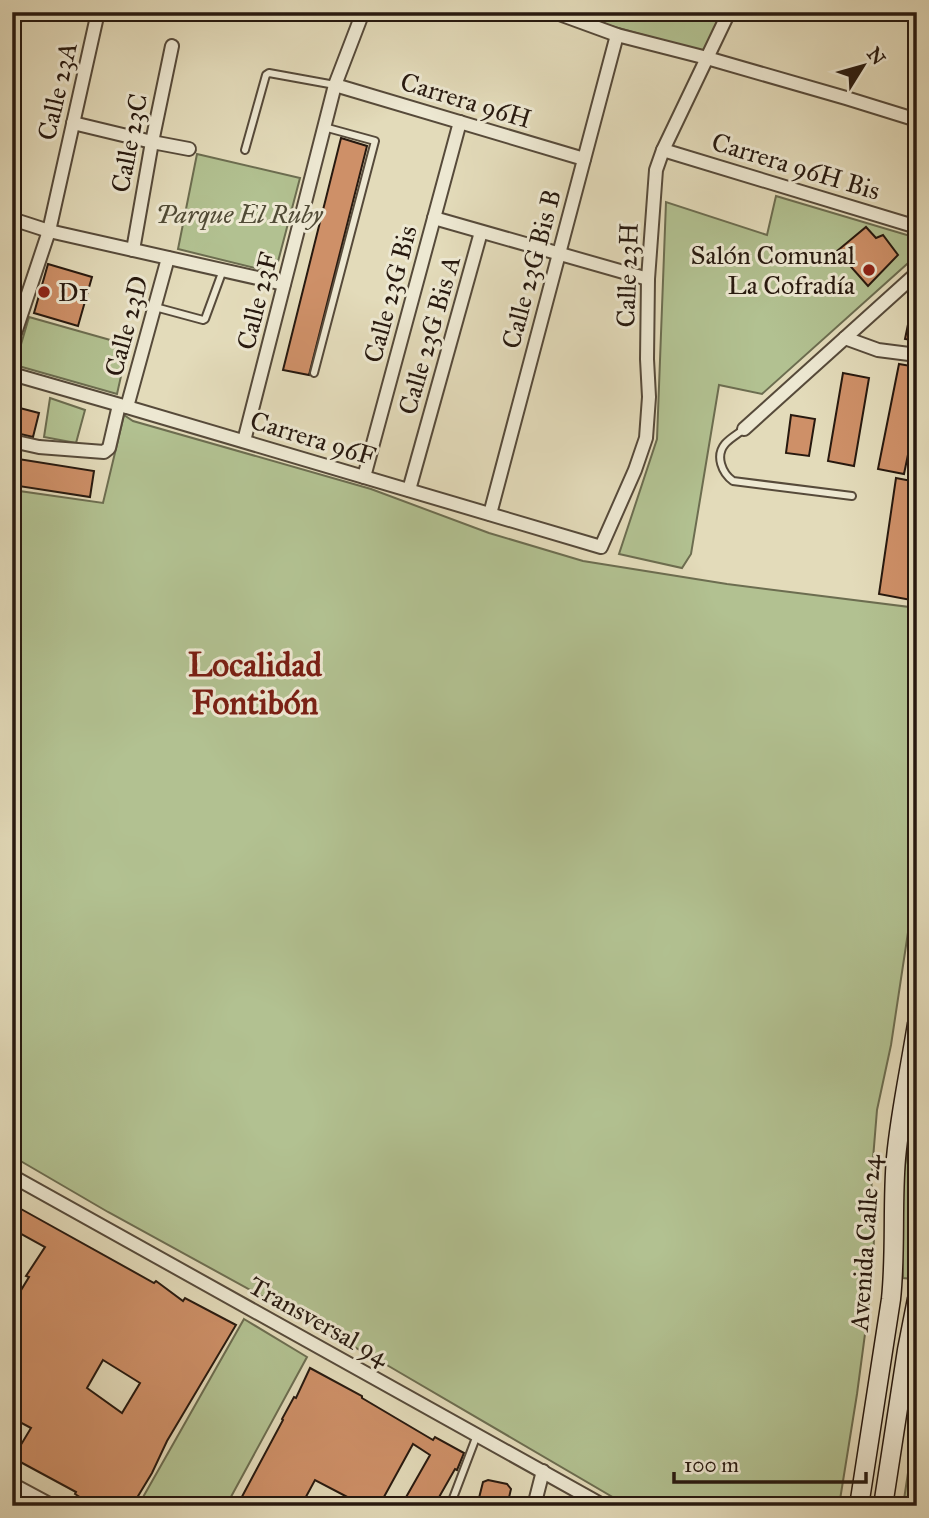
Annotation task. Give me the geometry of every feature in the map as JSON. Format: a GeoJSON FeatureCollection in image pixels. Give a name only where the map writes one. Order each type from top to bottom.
{"type":"FeatureCollection","features":[{"type":"Feature","properties":{"kind":"main road","name":"Avenida Calle 24"},"geometry":{"type":"LineString","coordinates":[[859,1506],[894,1275],[896,1156],[917,1024]]}},
{"type":"Feature","properties":{"kind":"main road","name":"Avenida Calle 24"},"geometry":{"type":"LineString","coordinates":[[883,1506],[917,1298]]}},
{"type":"Feature","properties":{"kind":"street"},"geometry":{"type":"LineString","coordinates":[[12,24],[19,12]]}},
{"type":"Feature","properties":{"kind":"street","name":"Calle 23A"},"geometry":{"type":"LineString","coordinates":[[12,342],[49,231],[98,12]]}},
{"type":"Feature","properties":{"kind":"street","name":"Calle 23F"},"geometry":{"type":"LineString","coordinates":[[244,441],[335,85],[363,12]]}},
{"type":"Feature","properties":{"kind":"street"},"geometry":{"type":"LineString","coordinates":[[554,12],[617,35],[707,58],[917,120]]}},
{"type":"Feature","properties":{"kind":"street","name":"Calle 23H"},"geometry":{"type":"LineString","coordinates":[[601,547],[646,438],[649,397],[648,279],[656,170],[729,12]]}},
{"type":"Feature","properties":{"kind":"street","name":"Calle 23G Bis B"},"geometry":{"type":"LineString","coordinates":[[490,514],[617,35]]}},
{"type":"Feature","properties":{"kind":"street","name":"Calle 23C"},"geometry":{"type":"LineString","coordinates":[[133,250],[172,46]]}},
{"type":"Feature","properties":{"kind":"street","name":"Carrera 96H"},"geometry":{"type":"LineString","coordinates":[[335,85],[584,159]]}},
{"type":"Feature","properties":{"kind":"street","name":"Calle 23G Bis"},"geometry":{"type":"LineString","coordinates":[[364,477],[460,122]]}},
{"type":"Feature","properties":{"kind":"street"},"geometry":{"type":"LineString","coordinates":[[73,123],[190,149]]}},
{"type":"Feature","properties":{"kind":"street","name":"Carrera 96H Bis"},"geometry":{"type":"LineString","coordinates":[[663,150],[917,227]]}},
{"type":"Feature","properties":{"kind":"street"},"geometry":{"type":"LineString","coordinates":[[434,218],[648,279]]}},
{"type":"Feature","properties":{"kind":"street"},"geometry":{"type":"LineString","coordinates":[[12,219],[49,231],[284,284]]}},
{"type":"Feature","properties":{"kind":"street","name":"Calle 23G Bis A"},"geometry":{"type":"LineString","coordinates":[[409,490],[481,232]]}},
{"type":"Feature","properties":{"kind":"street","name":"Calle 23D"},"geometry":{"type":"LineString","coordinates":[[12,441],[39,447],[104,452],[109,448],[155,307],[168,258]]}},
{"type":"Feature","properties":{"kind":"street"},"geometry":{"type":"LineString","coordinates":[[744,429],[917,273]]}},
{"type":"Feature","properties":{"kind":"street"},"geometry":{"type":"LineString","coordinates":[[845,338],[878,350],[917,355]]}},
{"type":"Feature","properties":{"kind":"street","name":"Carrera 96F"},"geometry":{"type":"LineString","coordinates":[[12,374],[601,547]]}},
{"type":"Feature","properties":{"kind":"street","name":"Transversal 94"},"geometry":{"type":"LineString","coordinates":[[12,1176],[604,1506]]}},
{"type":"Feature","properties":{"kind":"street"},"geometry":{"type":"LineString","coordinates":[[534,1506],[543,1471]]}},
{"type":"Feature","properties":{"kind":"street"},"geometry":{"type":"LineString","coordinates":[[12,1484],[53,1506]]}},
{"type":"Feature","properties":{"kind":"lane"},"geometry":{"type":"LineString","coordinates":[[245,150],[266,75],[269,73],[335,85]]}},
{"type":"Feature","properties":{"kind":"lane"},"geometry":{"type":"LineString","coordinates":[[314,373],[376,141],[324,128]]}},
{"type":"Feature","properties":{"kind":"lane"},"geometry":{"type":"LineString","coordinates":[[155,307],[205,319],[223,270]]}},
{"type":"Feature","properties":{"kind":"lane"},"geometry":{"type":"LineString","coordinates":[[744,429],[722,447],[722,468],[726,476],[733,481],[852,496]]}},
{"type":"Feature","properties":{"kind":"lane"},"geometry":{"type":"LineString","coordinates":[[450,1506],[477,1435]]}},
{"type":"Feature","properties":{"kind":"green space"},"geometry":{"type":"Polygon","coordinates":[[[608,12],[722,12],[704,52],[604,24],[608,12]]]}},
{"type":"Feature","properties":{"kind":"green space","name":"Parque El Ruby"},"geometry":{"type":"Polygon","coordinates":[[[197,154],[300,178],[275,273],[178,249],[197,154]]]}},
{"type":"Feature","properties":{"kind":"green space"},"geometry":{"type":"Polygon","coordinates":[[[776,196],[917,238],[917,255],[762,394],[719,385],[691,554],[682,568],[619,554],[657,439],[666,202],[767,235],[776,196]]]}},
{"type":"Feature","properties":{"kind":"green space"},"geometry":{"type":"Polygon","coordinates":[[[29,317],[128,345],[117,394],[15,365],[29,317]]]}},
{"type":"Feature","properties":{"kind":"green space"},"geometry":{"type":"Polygon","coordinates":[[[50,398],[85,410],[76,443],[44,437],[50,398]]]}},
{"type":"Feature","properties":{"kind":"green space"},"geometry":{"type":"Polygon","coordinates":[[[124,415],[133,421],[371,489],[489,533],[583,561],[727,584],[917,608],[917,873],[891,1045],[877,1110],[871,1202],[873,1274],[839,1506],[628,1506],[380,1361],[108,1212],[12,1156],[12,490],[103,503],[124,415]]]}},
{"type":"Feature","properties":{"kind":"green space"},"geometry":{"type":"Polygon","coordinates":[[[917,1088],[917,1265],[912,1279],[903,1278],[901,1214],[903,1178],[917,1088]]]}},
{"type":"Feature","properties":{"kind":"green space"},"geometry":{"type":"Polygon","coordinates":[[[244,1319],[307,1357],[226,1506],[138,1506],[244,1319]]]}},
{"type":"Feature","properties":{"kind":"green space"},"geometry":{"type":"Polygon","coordinates":[[[917,1413],[917,1506],[903,1506],[917,1413]]]}},
{"type":"Feature","properties":{"kind":"building"},"geometry":{"type":"Polygon","coordinates":[[[341,138],[367,146],[309,375],[283,370],[341,138]]]}},
{"type":"Feature","properties":{"kind":"building","name":"Salón Comunal La Cofradía"},"geometry":{"type":"Polygon","coordinates":[[[866,227],[876,238],[883,235],[898,255],[868,286],[837,251],[866,227]]]}},
{"type":"Feature","properties":{"kind":"building"},"geometry":{"type":"Polygon","coordinates":[[[48,264],[92,277],[78,326],[34,313],[48,264]]]}},
{"type":"Feature","properties":{"kind":"building"},"geometry":{"type":"Polygon","coordinates":[[[912,305],[917,305],[917,341],[905,339],[912,305]]]}},
{"type":"Feature","properties":{"kind":"building"},"geometry":{"type":"Polygon","coordinates":[[[899,364],[917,367],[917,411],[904,474],[878,469],[899,364]]]}},
{"type":"Feature","properties":{"kind":"building"},"geometry":{"type":"Polygon","coordinates":[[[843,373],[869,378],[854,466],[828,461],[843,373]]]}},
{"type":"Feature","properties":{"kind":"building"},"geometry":{"type":"Polygon","coordinates":[[[12,406],[39,413],[33,437],[12,432],[12,406]]]}},
{"type":"Feature","properties":{"kind":"building"},"geometry":{"type":"Polygon","coordinates":[[[791,415],[815,419],[809,456],[786,453],[791,415]]]}},
{"type":"Feature","properties":{"kind":"building"},"geometry":{"type":"Polygon","coordinates":[[[12,458],[94,471],[90,497],[12,485],[12,458]]]}},
{"type":"Feature","properties":{"kind":"building"},"geometry":{"type":"Polygon","coordinates":[[[896,478],[917,482],[917,599],[911,600],[879,594],[896,478]]]}},
{"type":"Feature","properties":{"kind":"building"},"geometry":{"type":"Polygon","coordinates":[[[12,1204],[154,1283],[156,1281],[183,1301],[185,1298],[236,1325],[132,1506],[94,1506],[75,1494],[76,1492],[13,1458],[31,1428],[12,1418],[12,1323],[19,1309],[12,1305],[29,1277],[26,1276],[45,1247],[12,1229],[12,1204]],[[103,1360],[87,1388],[122,1413],[140,1383],[103,1360]]]}},
{"type":"Feature","properties":{"kind":"building"},"geometry":{"type":"Polygon","coordinates":[[[310,1368],[362,1396],[433,1440],[435,1437],[464,1453],[457,1470],[455,1469],[434,1506],[401,1506],[430,1455],[413,1444],[379,1506],[352,1506],[355,1501],[315,1480],[301,1506],[237,1506],[310,1368]]]}},
{"type":"Feature","properties":{"kind":"building"},"geometry":{"type":"Polygon","coordinates":[[[488,1480],[507,1484],[511,1489],[507,1506],[477,1506],[483,1482],[488,1480]]]}},
{"type":"Feature","properties":{"kind":"place","name":"Salón Comunal La Cofradía"},"geometry":{"type":"Point","coordinates":[869,270]}},
{"type":"Feature","properties":{"kind":"place","name":"D1"},"geometry":{"type":"Point","coordinates":[44,292]}},
{"type":"Feature","properties":{"kind":"district","name":"Localidad Fontibón"},"geometry":{"type":"Point","coordinates":[255,684]}}]}
